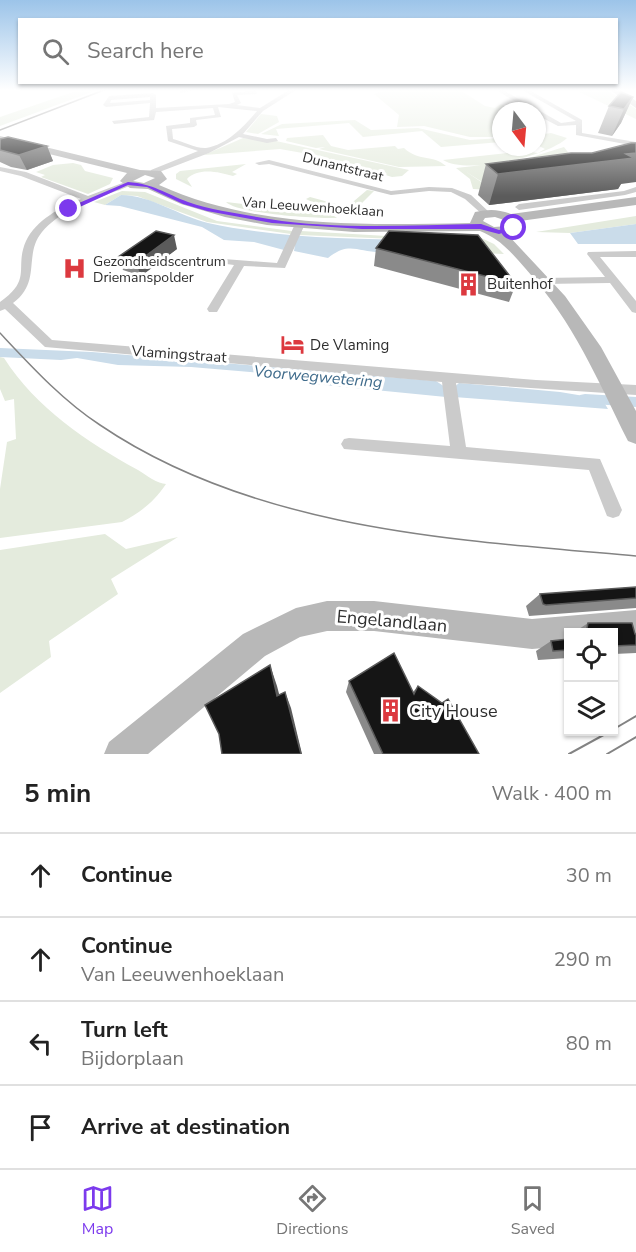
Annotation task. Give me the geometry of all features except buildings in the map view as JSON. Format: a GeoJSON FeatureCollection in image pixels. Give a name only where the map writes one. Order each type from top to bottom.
{"type":"FeatureCollection","features":[{"type":"Feature","properties":{"kind":"street"},"geometry":{"type":"LineString","coordinates":[[192,125],[168,128],[170,140],[206,151]]}},
{"type":"Feature","properties":{"kind":"street"},"geometry":{"type":"LineString","coordinates":[[0,139],[97,163],[132,178],[156,178],[181,162],[238,135],[247,125]]}},
{"type":"Feature","properties":{"kind":"street"},"geometry":{"type":"LineString","coordinates":[[580,125],[578,134],[636,144]]}},
{"type":"Feature","properties":{"kind":"street"},"geometry":{"type":"LineString","coordinates":[[238,135],[267,141],[276,140]]}},
{"type":"Feature","properties":{"kind":"street","name":"Dunantstraat"},"geometry":{"type":"LineString","coordinates":[[259,163],[269,162],[391,193],[429,189],[452,190],[468,197],[481,220]]}},
{"type":"Feature","properties":{"kind":"street"},"geometry":{"type":"LineString","coordinates":[[0,169],[23,174],[89,199]]}},
{"type":"Feature","properties":{"kind":"street"},"geometry":{"type":"LineString","coordinates":[[3,305],[26,283],[30,247],[37,232],[60,215],[132,178]]}},
{"type":"Feature","properties":{"kind":"street","name":"Van Leeuwenhoeklaan"},"geometry":{"type":"LineString","coordinates":[[156,178],[183,194],[252,212],[349,219],[481,220]]}},
{"type":"Feature","properties":{"kind":"street","name":"Van Leeuwenhoeklaan"},"geometry":{"type":"LineString","coordinates":[[156,178],[177,199],[210,210],[298,229],[481,220]]}},
{"type":"Feature","properties":{"kind":"street"},"geometry":{"type":"LineString","coordinates":[[510,222],[570,200],[625,193],[636,189]]}},
{"type":"Feature","properties":{"kind":"street"},"geometry":{"type":"LineString","coordinates":[[570,200],[582,209]]}},
{"type":"Feature","properties":{"kind":"street"},"geometry":{"type":"LineString","coordinates":[[481,220],[510,222],[636,201]]}},
{"type":"Feature","properties":{"kind":"street"},"geometry":{"type":"LineString","coordinates":[[481,220],[510,222],[636,209]]}},
{"type":"Feature","properties":{"kind":"street"},"geometry":{"type":"LineString","coordinates":[[510,222],[526,259],[576,324],[625,398],[636,435]]}},
{"type":"Feature","properties":{"kind":"street"},"geometry":{"type":"LineString","coordinates":[[215,260],[281,266],[298,229]]}},
{"type":"Feature","properties":{"kind":"street"},"geometry":{"type":"LineString","coordinates":[[636,254],[592,254],[636,309]]}},
{"type":"Feature","properties":{"kind":"street"},"geometry":{"type":"LineString","coordinates":[[213,309],[241,262]]}},
{"type":"Feature","properties":{"kind":"street"},"geometry":{"type":"LineString","coordinates":[[543,281],[612,280]]}},
{"type":"Feature","properties":{"kind":"street","name":"Vlamingstraat"},"geometry":{"type":"LineString","coordinates":[[3,305],[49,344],[448,379],[625,398]]}},
{"type":"Feature","properties":{"kind":"street"},"geometry":{"type":"LineString","coordinates":[[448,379],[459,453]]}},
{"type":"Feature","properties":{"kind":"street"},"geometry":{"type":"LineString","coordinates":[[349,444],[594,464],[613,510]]}},
{"type":"Feature","properties":{"kind":"street","name":"Engelandlaan"},"geometry":{"type":"LineString","coordinates":[[121,754],[254,645],[296,623],[327,616],[374,616],[532,634],[636,625]]}},
{"type":"Feature","properties":{"kind":"shaded area"},"geometry":{"type":"Polygon","coordinates":[[[252,125],[273,125],[258,134],[246,132],[252,125]]]}},
{"type":"Feature","properties":{"kind":"shaded area"},"geometry":{"type":"Polygon","coordinates":[[[280,125],[322,125],[276,129],[279,136],[261,134],[280,125]]]}},
{"type":"Feature","properties":{"kind":"shaded area"},"geometry":{"type":"Polygon","coordinates":[[[351,125],[363,125],[371,130],[418,128],[470,140],[492,139],[492,143],[441,147],[422,131],[363,137],[351,125]]]}},
{"type":"Feature","properties":{"kind":"shaded area"},"geometry":{"type":"Polygon","coordinates":[[[397,125],[492,125],[492,137],[470,137],[424,126],[397,127],[397,125]]]}},
{"type":"Feature","properties":{"kind":"shaded area"},"geometry":{"type":"Polygon","coordinates":[[[551,133],[567,138],[546,150],[546,134],[551,133]]]}},
{"type":"Feature","properties":{"kind":"shaded area"},"geometry":{"type":"Polygon","coordinates":[[[323,135],[331,146],[348,150],[395,146],[398,149],[404,148],[415,155],[436,160],[446,166],[399,167],[319,149],[325,147],[316,148],[286,141],[287,138],[323,135]]]}},
{"type":"Feature","properties":{"kind":"shaded area"},"geometry":{"type":"Polygon","coordinates":[[[243,138],[276,141],[409,170],[402,176],[392,177],[363,168],[347,167],[314,155],[280,149],[204,155],[243,138]]]}},
{"type":"Feature","properties":{"kind":"shaded area"},"geometry":{"type":"Polygon","coordinates":[[[564,147],[574,160],[493,189],[465,171],[493,190],[473,189],[470,179],[456,168],[519,161],[535,156],[546,156],[546,153],[564,147]]]}},
{"type":"Feature","properties":{"kind":"shaded area"},"geometry":{"type":"Polygon","coordinates":[[[492,155],[528,156],[506,162],[469,166],[443,160],[492,155]]]}},
{"type":"Feature","properties":{"kind":"shaded area"},"geometry":{"type":"Polygon","coordinates":[[[73,163],[81,165],[85,171],[113,178],[110,184],[88,194],[41,177],[45,175],[36,172],[53,165],[73,163]]]}},
{"type":"Feature","properties":{"kind":"shaded area"},"geometry":{"type":"Polygon","coordinates":[[[246,164],[232,172],[237,174],[233,176],[215,172],[192,175],[187,179],[192,187],[176,179],[176,174],[180,171],[246,164]]]}},
{"type":"Feature","properties":{"kind":"shaded area"},"geometry":{"type":"Polygon","coordinates":[[[367,190],[374,191],[352,213],[332,212],[306,199],[310,197],[347,207],[367,190]]]}},
{"type":"Feature","properties":{"kind":"shaded area"},"geometry":{"type":"Polygon","coordinates":[[[122,191],[145,192],[217,221],[292,231],[291,234],[207,222],[137,196],[121,195],[105,205],[94,202],[122,191]]]}},
{"type":"Feature","properties":{"kind":"shaded area"},"geometry":{"type":"Polygon","coordinates":[[[226,202],[331,214],[337,218],[261,213],[226,202]]]}},
{"type":"Feature","properties":{"kind":"shaded area"},"geometry":{"type":"Polygon","coordinates":[[[636,216],[636,224],[570,233],[536,232],[636,216]]]}},
{"type":"Feature","properties":{"kind":"shaded area"},"geometry":{"type":"Polygon","coordinates":[[[301,231],[404,237],[475,235],[494,244],[504,254],[479,253],[420,240],[300,235],[301,231]]]}},
{"type":"Feature","properties":{"kind":"shaded area"},"geometry":{"type":"Polygon","coordinates":[[[0,357],[4,358],[31,393],[64,422],[100,448],[156,481],[166,484],[157,496],[122,522],[0,538],[0,489],[7,442],[16,439],[14,399],[5,401],[0,389],[0,357]]]}},
{"type":"Feature","properties":{"kind":"shaded area"},"geometry":{"type":"Polygon","coordinates":[[[105,534],[126,549],[178,537],[111,579],[118,594],[49,641],[51,657],[0,693],[0,550],[105,534]]]}},
{"type":"Feature","properties":{"kind":"water"},"geometry":{"type":"Polygon","coordinates":[[[121,195],[143,198],[208,223],[260,232],[314,237],[420,240],[383,252],[348,248],[328,258],[294,251],[295,245],[284,250],[254,242],[224,240],[202,227],[120,206],[105,205],[121,195]]]}},
{"type":"Feature","properties":{"kind":"water"},"geometry":{"type":"Polygon","coordinates":[[[636,224],[636,244],[578,244],[570,233],[636,224]]]}},
{"type":"Feature","properties":{"kind":"water"},"geometry":{"type":"Polygon","coordinates":[[[0,348],[92,352],[436,381],[445,387],[446,397],[314,384],[285,375],[191,367],[118,365],[77,358],[61,360],[0,357],[0,348]]]}},
{"type":"Feature","properties":{"kind":"water"},"geometry":{"type":"Polygon","coordinates":[[[459,383],[560,392],[602,399],[608,409],[454,397],[453,388],[459,383]]]}},
{"type":"Feature","properties":{"kind":"waterway","name":"Voorwegwetering"},"geometry":{"type":"LineString","coordinates":[[585,399],[636,402]]}},
{"type":"Feature","properties":{"kind":"tram line"},"geometry":{"type":"LineString","coordinates":[[0,130],[13,125]]}},
{"type":"Feature","properties":{"kind":"tram line"},"geometry":{"type":"LineString","coordinates":[[0,333],[60,394],[100,425],[160,460],[224,488],[290,508],[358,524],[498,544],[636,556]]}},
{"type":"Feature","properties":{"kind":"tram line"},"geometry":{"type":"LineString","coordinates":[[618,727],[636,716]]}},
{"type":"Feature","properties":{"kind":"tram line"},"geometry":{"type":"LineString","coordinates":[[569,754],[602,736]]}},
{"type":"Feature","properties":{"kind":"tram line"},"geometry":{"type":"LineString","coordinates":[[607,754],[636,737]]}},
{"type":"Feature","properties":{"kind":"place","name":"Gezondheidscentrum Driemanspolder"},"geometry":{"type":"Point","coordinates":[75,269]}},
{"type":"Feature","properties":{"kind":"place","name":"Buitenhof"},"geometry":{"type":"Point","coordinates":[469,284]}},
{"type":"Feature","properties":{"kind":"place","name":"De Vlaming"},"geometry":{"type":"Point","coordinates":[292,345]}},
{"type":"Feature","properties":{"kind":"place","name":"City House"},"geometry":{"type":"Point","coordinates":[391,711]}},
{"type":"Feature","properties":{"kind":"route"},"geometry":{"type":"LineString","coordinates":[[69,209],[128,184],[148,185],[185,203],[210,210],[272,221],[362,227],[481,226],[499,232],[514,228]]}}]}
